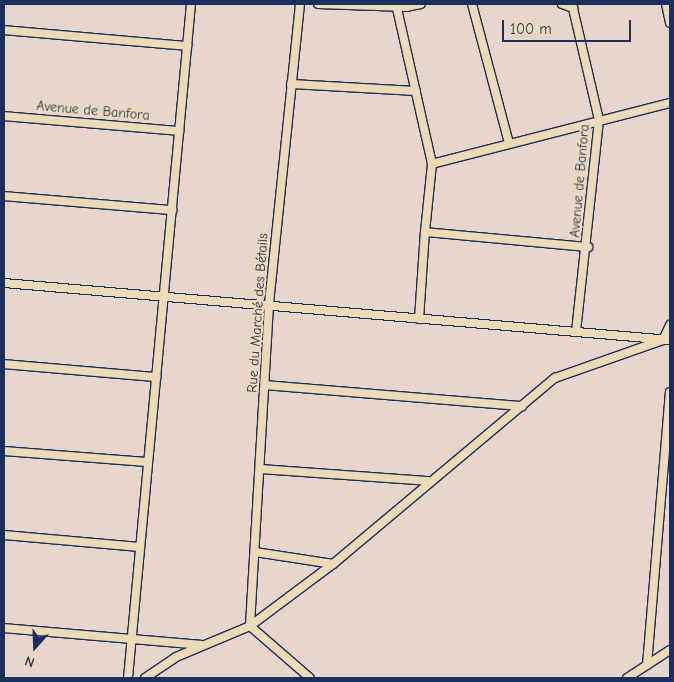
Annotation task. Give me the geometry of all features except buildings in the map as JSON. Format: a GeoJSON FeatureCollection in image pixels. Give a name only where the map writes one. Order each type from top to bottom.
{"type":"FeatureCollection","features":[{"type":"Feature","properties":{"kind":"street"},"geometry":{"type":"LineString","coordinates":[[128,678],[130,639],[191,4]]}},
{"type":"Feature","properties":{"kind":"street","name":"Rue du Marché des Bétails"},"geometry":{"type":"LineString","coordinates":[[250,626],[270,305],[300,4]]}},
{"type":"Feature","properties":{"kind":"street"},"geometry":{"type":"LineString","coordinates":[[318,4],[421,4]]}},
{"type":"Feature","properties":{"kind":"street"},"geometry":{"type":"LineString","coordinates":[[472,4],[509,143]]}},
{"type":"Feature","properties":{"kind":"street"},"geometry":{"type":"LineString","coordinates":[[562,4],[573,6]]}},
{"type":"Feature","properties":{"kind":"street"},"geometry":{"type":"LineString","coordinates":[[666,4],[670,23]]}},
{"type":"Feature","properties":{"kind":"street"},"geometry":{"type":"LineString","coordinates":[[397,5],[432,164],[419,319]]}},
{"type":"Feature","properties":{"kind":"street","name":"Avenue de Banfora"},"geometry":{"type":"LineString","coordinates":[[573,6],[599,120],[588,247],[576,332]]}},
{"type":"Feature","properties":{"kind":"street"},"geometry":{"type":"LineString","coordinates":[[4,30],[187,46]]}},
{"type":"Feature","properties":{"kind":"street"},"geometry":{"type":"LineString","coordinates":[[291,84],[416,91]]}},
{"type":"Feature","properties":{"kind":"street"},"geometry":{"type":"LineString","coordinates":[[432,164],[670,103]]}},
{"type":"Feature","properties":{"kind":"street","name":"Avenue de Banfora"},"geometry":{"type":"LineString","coordinates":[[4,116],[179,130]]}},
{"type":"Feature","properties":{"kind":"street"},"geometry":{"type":"LineString","coordinates":[[4,196],[172,210]]}},
{"type":"Feature","properties":{"kind":"street"},"geometry":{"type":"LineString","coordinates":[[425,232],[588,247]]}},
{"type":"Feature","properties":{"kind":"street"},"geometry":{"type":"LineString","coordinates":[[4,283],[666,340]]}},
{"type":"Feature","properties":{"kind":"street"},"geometry":{"type":"LineString","coordinates":[[666,340],[670,325]]}},
{"type":"Feature","properties":{"kind":"street"},"geometry":{"type":"LineString","coordinates":[[145,678],[176,657],[250,626],[333,564],[555,378],[666,340]]}},
{"type":"Feature","properties":{"kind":"street"},"geometry":{"type":"LineString","coordinates":[[4,364],[156,377]]}},
{"type":"Feature","properties":{"kind":"street"},"geometry":{"type":"LineString","coordinates":[[265,386],[522,406]]}},
{"type":"Feature","properties":{"kind":"street"},"geometry":{"type":"LineString","coordinates":[[647,665],[670,392]]}},
{"type":"Feature","properties":{"kind":"street"},"geometry":{"type":"LineString","coordinates":[[4,451],[147,462]]}},
{"type":"Feature","properties":{"kind":"street"},"geometry":{"type":"LineString","coordinates":[[261,469],[430,481]]}},
{"type":"Feature","properties":{"kind":"street"},"geometry":{"type":"LineString","coordinates":[[4,535],[139,546]]}},
{"type":"Feature","properties":{"kind":"street"},"geometry":{"type":"LineString","coordinates":[[255,552],[333,564]]}},
{"type":"Feature","properties":{"kind":"street"},"geometry":{"type":"LineString","coordinates":[[250,626],[310,678]]}},
{"type":"Feature","properties":{"kind":"street"},"geometry":{"type":"LineString","coordinates":[[4,628],[203,645]]}},
{"type":"Feature","properties":{"kind":"street"},"geometry":{"type":"LineString","coordinates":[[627,678],[670,650]]}}]}
